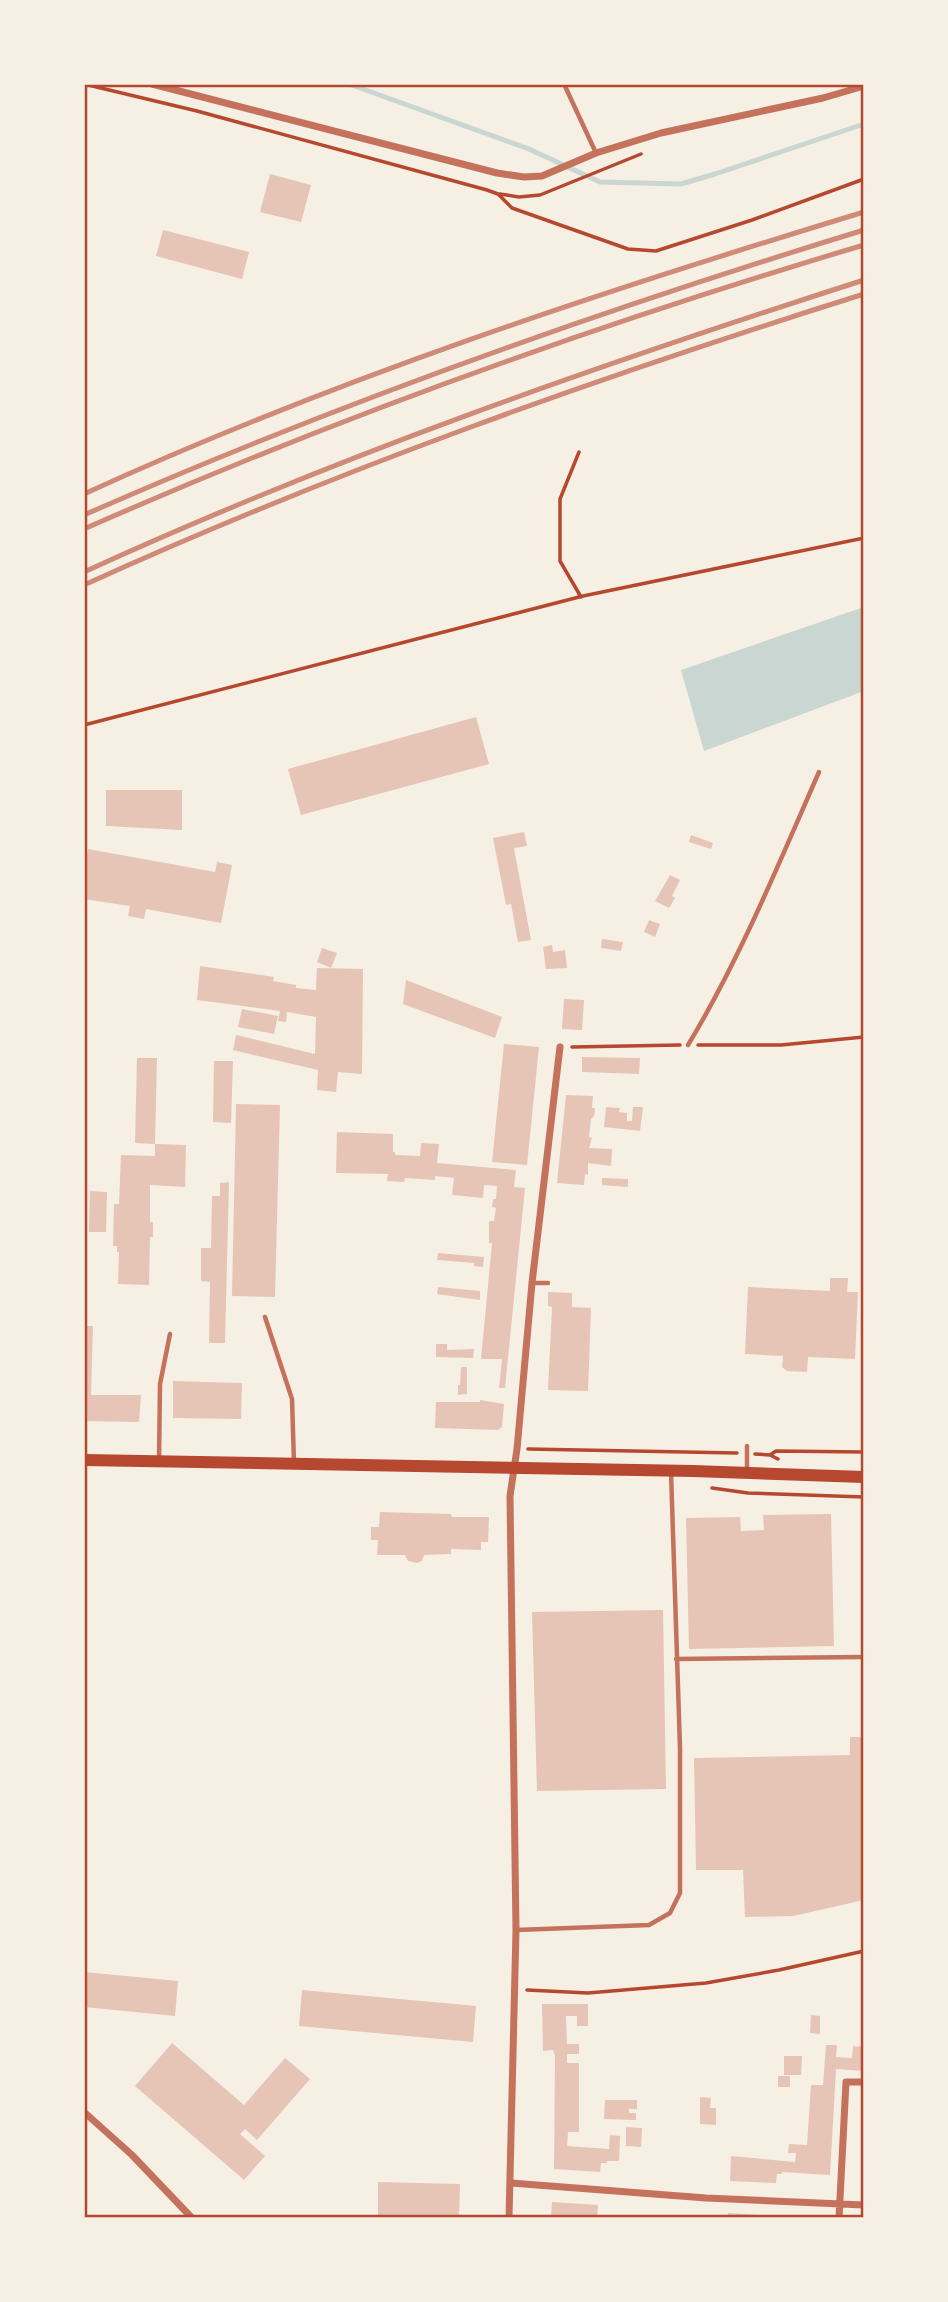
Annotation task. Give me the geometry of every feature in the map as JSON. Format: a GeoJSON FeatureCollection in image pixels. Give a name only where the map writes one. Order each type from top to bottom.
{"type":"FeatureCollection","features":[{"type":"Feature","properties":{"kind":"main road"},"geometry":{"type":"LineString","coordinates":[[84,1460],[864,1477]]}},
{"type":"Feature","properties":{"kind":"street"},"geometry":{"type":"LineString","coordinates":[[152,84],[497,173],[524,177],[542,176],[596,153],[661,133],[823,98],[864,86]]}},
{"type":"Feature","properties":{"kind":"street"},"geometry":{"type":"LineString","coordinates":[[509,2218],[512,2183],[516,1930],[510,1510],[559,1047]]}},
{"type":"Feature","properties":{"kind":"street"},"geometry":{"type":"LineString","coordinates":[[839,2218],[846,2082],[864,2082]]}},
{"type":"Feature","properties":{"kind":"street"},"geometry":{"type":"LineString","coordinates":[[84,2112],[132,2155],[192,2218]]}},
{"type":"Feature","properties":{"kind":"street"},"geometry":{"type":"LineString","coordinates":[[512,2183],[706,2198],[864,2205]]}},
{"type":"Feature","properties":{"kind":"lane"},"geometry":{"type":"LineString","coordinates":[[564,84],[596,153]]}},
{"type":"Feature","properties":{"kind":"lane"},"geometry":{"type":"LineString","coordinates":[[688,1045],[765,894],[819,772]]}},
{"type":"Feature","properties":{"kind":"lane"},"geometry":{"type":"LineString","coordinates":[[532,1283],[548,1283]]}},
{"type":"Feature","properties":{"kind":"lane"},"geometry":{"type":"LineString","coordinates":[[265,1317],[292,1399],[294,1464]]}},
{"type":"Feature","properties":{"kind":"lane"},"geometry":{"type":"LineString","coordinates":[[159,1461],[160,1384],[170,1334]]}},
{"type":"Feature","properties":{"kind":"lane"},"geometry":{"type":"LineString","coordinates":[[747,1446],[747,1473]]}},
{"type":"Feature","properties":{"kind":"lane"},"geometry":{"type":"LineString","coordinates":[[516,1930],[649,1925],[670,1913],[680,1892],[680,1748],[671,1471]]}},
{"type":"Feature","properties":{"kind":"lane"},"geometry":{"type":"LineString","coordinates":[[676,1659],[864,1657]]}},
{"type":"Feature","properties":{"kind":"path"},"geometry":{"type":"LineString","coordinates":[[498,194],[519,197],[540,195],[598,171]]}},
{"type":"Feature","properties":{"kind":"path"},"geometry":{"type":"LineString","coordinates":[[579,452],[560,499],[561,561],[580,597],[583,596]]}},
{"type":"Feature","properties":{"kind":"path"},"geometry":{"type":"LineString","coordinates":[[84,725],[583,596],[864,538]]}},
{"type":"Feature","properties":{"kind":"path"},"geometry":{"type":"LineString","coordinates":[[559,1047],[781,1045],[864,1037]]}},
{"type":"Feature","properties":{"kind":"path"},"geometry":{"type":"LineString","coordinates":[[517,1449],[770,1455],[776,1451],[864,1452]]}},
{"type":"Feature","properties":{"kind":"path"},"geometry":{"type":"LineString","coordinates":[[710,1488],[748,1493],[864,1497]]}},
{"type":"Feature","properties":{"kind":"path"},"geometry":{"type":"LineString","coordinates":[[514,1988],[588,1993],[706,1983],[864,1951]]}},
{"type":"Feature","properties":{"kind":"shaded area"},"geometry":{"type":"Polygon","coordinates":[[[864,607],[864,691],[704,751],[681,670],[864,607]]]}},
{"type":"Feature","properties":{"kind":"building"},"geometry":{"type":"Polygon","coordinates":[[[270,174],[311,185],[301,222],[260,212],[270,174]]]}},
{"type":"Feature","properties":{"kind":"building"},"geometry":{"type":"Polygon","coordinates":[[[163,230],[249,252],[242,279],[156,256],[163,230]]]}},
{"type":"Feature","properties":{"kind":"building"},"geometry":{"type":"Polygon","coordinates":[[[476,717],[489,764],[301,815],[288,769],[476,717]]]}},
{"type":"Feature","properties":{"kind":"building"},"geometry":{"type":"Polygon","coordinates":[[[106,790],[182,790],[182,830],[106,826],[106,790]]]}},
{"type":"Feature","properties":{"kind":"building"},"geometry":{"type":"Polygon","coordinates":[[[524,832],[527,846],[514,848],[531,940],[518,942],[511,904],[506,905],[493,838],[524,832]]]}},
{"type":"Feature","properties":{"kind":"building"},"geometry":{"type":"Polygon","coordinates":[[[691,835],[713,843],[711,849],[689,842],[691,835]]]}},
{"type":"Feature","properties":{"kind":"building"},"geometry":{"type":"Polygon","coordinates":[[[88,849],[215,872],[217,862],[232,865],[221,923],[146,909],[144,919],[128,916],[130,906],[84,899],[84,867],[88,849]]]}},
{"type":"Feature","properties":{"kind":"building"},"geometry":{"type":"Polygon","coordinates":[[[670,875],[680,880],[669,908],[655,901],[670,875]]]}},
{"type":"Feature","properties":{"kind":"building"},"geometry":{"type":"Polygon","coordinates":[[[649,920],[660,924],[655,937],[644,932],[649,920]]]}},
{"type":"Feature","properties":{"kind":"building"},"geometry":{"type":"Polygon","coordinates":[[[602,939],[623,942],[621,951],[601,948],[602,939]]]}},
{"type":"Feature","properties":{"kind":"building"},"geometry":{"type":"Polygon","coordinates":[[[552,945],[553,952],[565,950],[567,968],[546,969],[543,947],[552,945]]]}},
{"type":"Feature","properties":{"kind":"building"},"geometry":{"type":"Polygon","coordinates":[[[322,948],[337,953],[331,968],[317,962],[322,948]]]}},
{"type":"Feature","properties":{"kind":"building"},"geometry":{"type":"Polygon","coordinates":[[[200,966],[274,977],[273,981],[296,985],[296,988],[316,990],[317,968],[363,969],[362,1074],[338,1072],[336,1092],[317,1090],[318,1070],[233,1050],[236,1035],[315,1054],[316,1017],[287,1012],[286,1022],[278,1021],[280,1011],[197,1000],[200,966]]]}},
{"type":"Feature","properties":{"kind":"building"},"geometry":{"type":"Polygon","coordinates":[[[406,980],[502,1017],[495,1038],[403,1004],[406,980]]]}},
{"type":"Feature","properties":{"kind":"building"},"geometry":{"type":"Polygon","coordinates":[[[564,999],[584,1000],[582,1030],[562,1029],[564,999]]]}},
{"type":"Feature","properties":{"kind":"building"},"geometry":{"type":"Polygon","coordinates":[[[242,1009],[278,1016],[274,1034],[238,1027],[242,1009]]]}},
{"type":"Feature","properties":{"kind":"building"},"geometry":{"type":"Polygon","coordinates":[[[504,1044],[539,1047],[527,1165],[492,1162],[504,1044]]]}},
{"type":"Feature","properties":{"kind":"building"},"geometry":{"type":"Polygon","coordinates":[[[582,1057],[640,1058],[639,1074],[582,1072],[582,1057]]]}},
{"type":"Feature","properties":{"kind":"building"},"geometry":{"type":"Polygon","coordinates":[[[137,1058],[157,1058],[155,1144],[135,1143],[137,1058]]]}},
{"type":"Feature","properties":{"kind":"building"},"geometry":{"type":"Polygon","coordinates":[[[214,1061],[233,1061],[231,1123],[213,1122],[214,1061]]]}},
{"type":"Feature","properties":{"kind":"building"},"geometry":{"type":"Polygon","coordinates":[[[566,1095],[593,1096],[592,1108],[595,1108],[591,1119],[589,1137],[592,1138],[589,1148],[612,1149],[611,1166],[588,1163],[588,1175],[585,1174],[584,1185],[557,1183],[566,1095]]]}},
{"type":"Feature","properties":{"kind":"building"},"geometry":{"type":"Polygon","coordinates":[[[236,1104],[280,1105],[275,1297],[232,1296],[236,1104]]]}},
{"type":"Feature","properties":{"kind":"building"},"geometry":{"type":"Polygon","coordinates":[[[606,1107],[620,1108],[619,1112],[627,1113],[627,1121],[632,1121],[633,1107],[643,1107],[640,1131],[604,1127],[606,1107]]]}},
{"type":"Feature","properties":{"kind":"building"},"geometry":{"type":"Polygon","coordinates":[[[337,1132],[393,1134],[395,1155],[420,1156],[421,1143],[439,1144],[437,1163],[516,1170],[514,1187],[525,1188],[505,1388],[499,1388],[502,1359],[481,1359],[492,1243],[489,1243],[489,1221],[494,1221],[496,1208],[492,1207],[497,1186],[484,1185],[483,1198],[452,1195],[454,1178],[405,1178],[404,1182],[387,1181],[388,1174],[336,1173],[337,1132]]]}},
{"type":"Feature","properties":{"kind":"building"},"geometry":{"type":"Polygon","coordinates":[[[155,1144],[186,1145],[185,1187],[150,1185],[150,1222],[153,1222],[153,1237],[150,1237],[149,1285],[118,1284],[119,1252],[117,1246],[113,1246],[114,1204],[119,1204],[121,1155],[155,1156],[155,1144]]]}},
{"type":"Feature","properties":{"kind":"building"},"geometry":{"type":"Polygon","coordinates":[[[602,1178],[628,1179],[628,1187],[602,1185],[602,1178]]]}},
{"type":"Feature","properties":{"kind":"building"},"geometry":{"type":"Polygon","coordinates":[[[229,1182],[225,1343],[209,1343],[210,1282],[201,1281],[201,1248],[211,1248],[212,1196],[220,1196],[220,1183],[229,1182]]]}},
{"type":"Feature","properties":{"kind":"building"},"geometry":{"type":"Polygon","coordinates":[[[90,1191],[107,1192],[106,1232],[89,1232],[90,1191]]]}},
{"type":"Feature","properties":{"kind":"building"},"geometry":{"type":"Polygon","coordinates":[[[438,1253],[484,1257],[483,1267],[474,1266],[474,1263],[437,1260],[438,1253]]]}},
{"type":"Feature","properties":{"kind":"building"},"geometry":{"type":"Polygon","coordinates":[[[830,1278],[848,1278],[847,1292],[858,1292],[855,1359],[808,1357],[807,1372],[787,1371],[782,1367],[783,1356],[745,1354],[748,1287],[830,1291],[830,1278]]]}},
{"type":"Feature","properties":{"kind":"building"},"geometry":{"type":"Polygon","coordinates":[[[438,1287],[480,1291],[480,1300],[437,1294],[438,1287]]]}},
{"type":"Feature","properties":{"kind":"building"},"geometry":{"type":"Polygon","coordinates":[[[548,1292],[572,1293],[572,1307],[591,1308],[588,1391],[548,1390],[552,1307],[548,1306],[548,1292]]]}},
{"type":"Feature","properties":{"kind":"building"},"geometry":{"type":"Polygon","coordinates":[[[84,1326],[93,1326],[91,1395],[141,1395],[139,1422],[84,1421],[84,1326]]]}},
{"type":"Feature","properties":{"kind":"building"},"geometry":{"type":"Polygon","coordinates":[[[436,1344],[447,1344],[447,1350],[474,1349],[473,1358],[436,1357],[436,1344]]]}},
{"type":"Feature","properties":{"kind":"building"},"geometry":{"type":"Polygon","coordinates":[[[461,1367],[467,1367],[467,1394],[458,1395],[458,1385],[461,1367]]]}},
{"type":"Feature","properties":{"kind":"building"},"geometry":{"type":"Polygon","coordinates":[[[173,1381],[242,1383],[241,1419],[173,1418],[173,1381]]]}},
{"type":"Feature","properties":{"kind":"building"},"geometry":{"type":"Polygon","coordinates":[[[480,1400],[504,1404],[502,1427],[498,1430],[435,1428],[436,1402],[480,1400]]]}},
{"type":"Feature","properties":{"kind":"building"},"geometry":{"type":"Polygon","coordinates":[[[380,1512],[489,1517],[488,1542],[481,1542],[481,1550],[451,1549],[451,1554],[424,1555],[422,1561],[417,1563],[408,1561],[405,1555],[377,1555],[378,1540],[371,1540],[371,1527],[379,1527],[380,1512]]]}},
{"type":"Feature","properties":{"kind":"building"},"geometry":{"type":"Polygon","coordinates":[[[831,1514],[834,1646],[689,1649],[686,1518],[740,1517],[741,1531],[764,1530],[763,1515],[831,1514]]]}},
{"type":"Feature","properties":{"kind":"building"},"geometry":{"type":"Polygon","coordinates":[[[663,1610],[666,1789],[537,1791],[532,1612],[663,1610]]]}},
{"type":"Feature","properties":{"kind":"building"},"geometry":{"type":"Polygon","coordinates":[[[850,1737],[864,1737],[864,1900],[793,1916],[745,1917],[743,1870],[696,1870],[694,1758],[850,1755],[850,1737]]]}},
{"type":"Feature","properties":{"kind":"building"},"geometry":{"type":"Polygon","coordinates":[[[84,1972],[178,1981],[175,2016],[84,2007],[84,1972]]]}},
{"type":"Feature","properties":{"kind":"building"},"geometry":{"type":"Polygon","coordinates":[[[302,1990],[476,2006],[473,2042],[299,2026],[302,1990]]]}},
{"type":"Feature","properties":{"kind":"building"},"geometry":{"type":"Polygon","coordinates":[[[542,2004],[588,2004],[588,2026],[577,2026],[577,2016],[566,2016],[567,2044],[579,2044],[579,2054],[567,2054],[567,2063],[579,2063],[579,2132],[568,2132],[567,2146],[609,2149],[610,2135],[620,2136],[619,2161],[601,2163],[600,2172],[554,2169],[555,2056],[553,2050],[543,2051],[542,2004]]]}},
{"type":"Feature","properties":{"kind":"building"},"geometry":{"type":"Polygon","coordinates":[[[811,2015],[820,2016],[820,2034],[810,2033],[811,2015]]]}},
{"type":"Feature","properties":{"kind":"building"},"geometry":{"type":"Polygon","coordinates":[[[172,2043],[244,2105],[285,2058],[310,2079],[257,2140],[245,2129],[240,2134],[265,2156],[244,2180],[135,2086],[172,2043]]]}},
{"type":"Feature","properties":{"kind":"building"},"geometry":{"type":"Polygon","coordinates":[[[826,2045],[837,2045],[836,2057],[852,2058],[853,2046],[864,2047],[864,2071],[836,2069],[830,2175],[782,2172],[777,2174],[776,2183],[730,2181],[731,2156],[795,2162],[796,2153],[788,2153],[789,2144],[807,2145],[811,2085],[823,2085],[826,2045]]]}},
{"type":"Feature","properties":{"kind":"building"},"geometry":{"type":"Polygon","coordinates":[[[784,2056],[802,2056],[801,2075],[784,2075],[784,2056]]]}},
{"type":"Feature","properties":{"kind":"building"},"geometry":{"type":"Polygon","coordinates":[[[778,2076],[790,2076],[790,2087],[778,2087],[778,2076]]]}},
{"type":"Feature","properties":{"kind":"building"},"geometry":{"type":"Polygon","coordinates":[[[700,2097],[711,2098],[710,2108],[716,2108],[716,2125],[700,2124],[700,2097]]]}},
{"type":"Feature","properties":{"kind":"building"},"geometry":{"type":"Polygon","coordinates":[[[605,2100],[637,2100],[637,2109],[629,2109],[629,2113],[636,2113],[636,2120],[604,2119],[605,2100]]]}},
{"type":"Feature","properties":{"kind":"building"},"geometry":{"type":"Polygon","coordinates":[[[626,2127],[642,2128],[641,2147],[626,2146],[626,2127]]]}},
{"type":"Feature","properties":{"kind":"building"},"geometry":{"type":"Polygon","coordinates":[[[378,2182],[460,2184],[459,2218],[378,2218],[378,2182]]]}},
{"type":"Feature","properties":{"kind":"building"},"geometry":{"type":"Polygon","coordinates":[[[552,2202],[598,2205],[597,2218],[551,2218],[552,2202]]]}},
{"type":"Feature","properties":{"kind":"building"},"geometry":{"type":"Polygon","coordinates":[[[728,2213],[777,2216],[777,2218],[727,2218],[728,2213]]]}},
{"type":"Feature","properties":{"kind":"waterway"},"geometry":{"type":"LineString","coordinates":[[349,84],[529,149],[600,182],[681,184],[864,124]]}},
{"type":"Feature","properties":{"kind":"railway"},"geometry":{"type":"LineString","coordinates":[[84,494],[179,452],[371,375],[567,306],[864,212]]}},
{"type":"Feature","properties":{"kind":"railway"},"geometry":{"type":"LineString","coordinates":[[84,515],[276,435],[470,361],[666,293],[864,230]]}},
{"type":"Feature","properties":{"kind":"railway"},"geometry":{"type":"LineString","coordinates":[[84,529],[276,448],[470,375],[666,307],[864,245]]}},
{"type":"Feature","properties":{"kind":"railway"},"geometry":{"type":"LineString","coordinates":[[84,572],[275,489],[470,414],[666,345],[864,280]]}},
{"type":"Feature","properties":{"kind":"railway"},"geometry":{"type":"LineString","coordinates":[[84,585],[372,464],[567,392],[864,294]]}}]}
